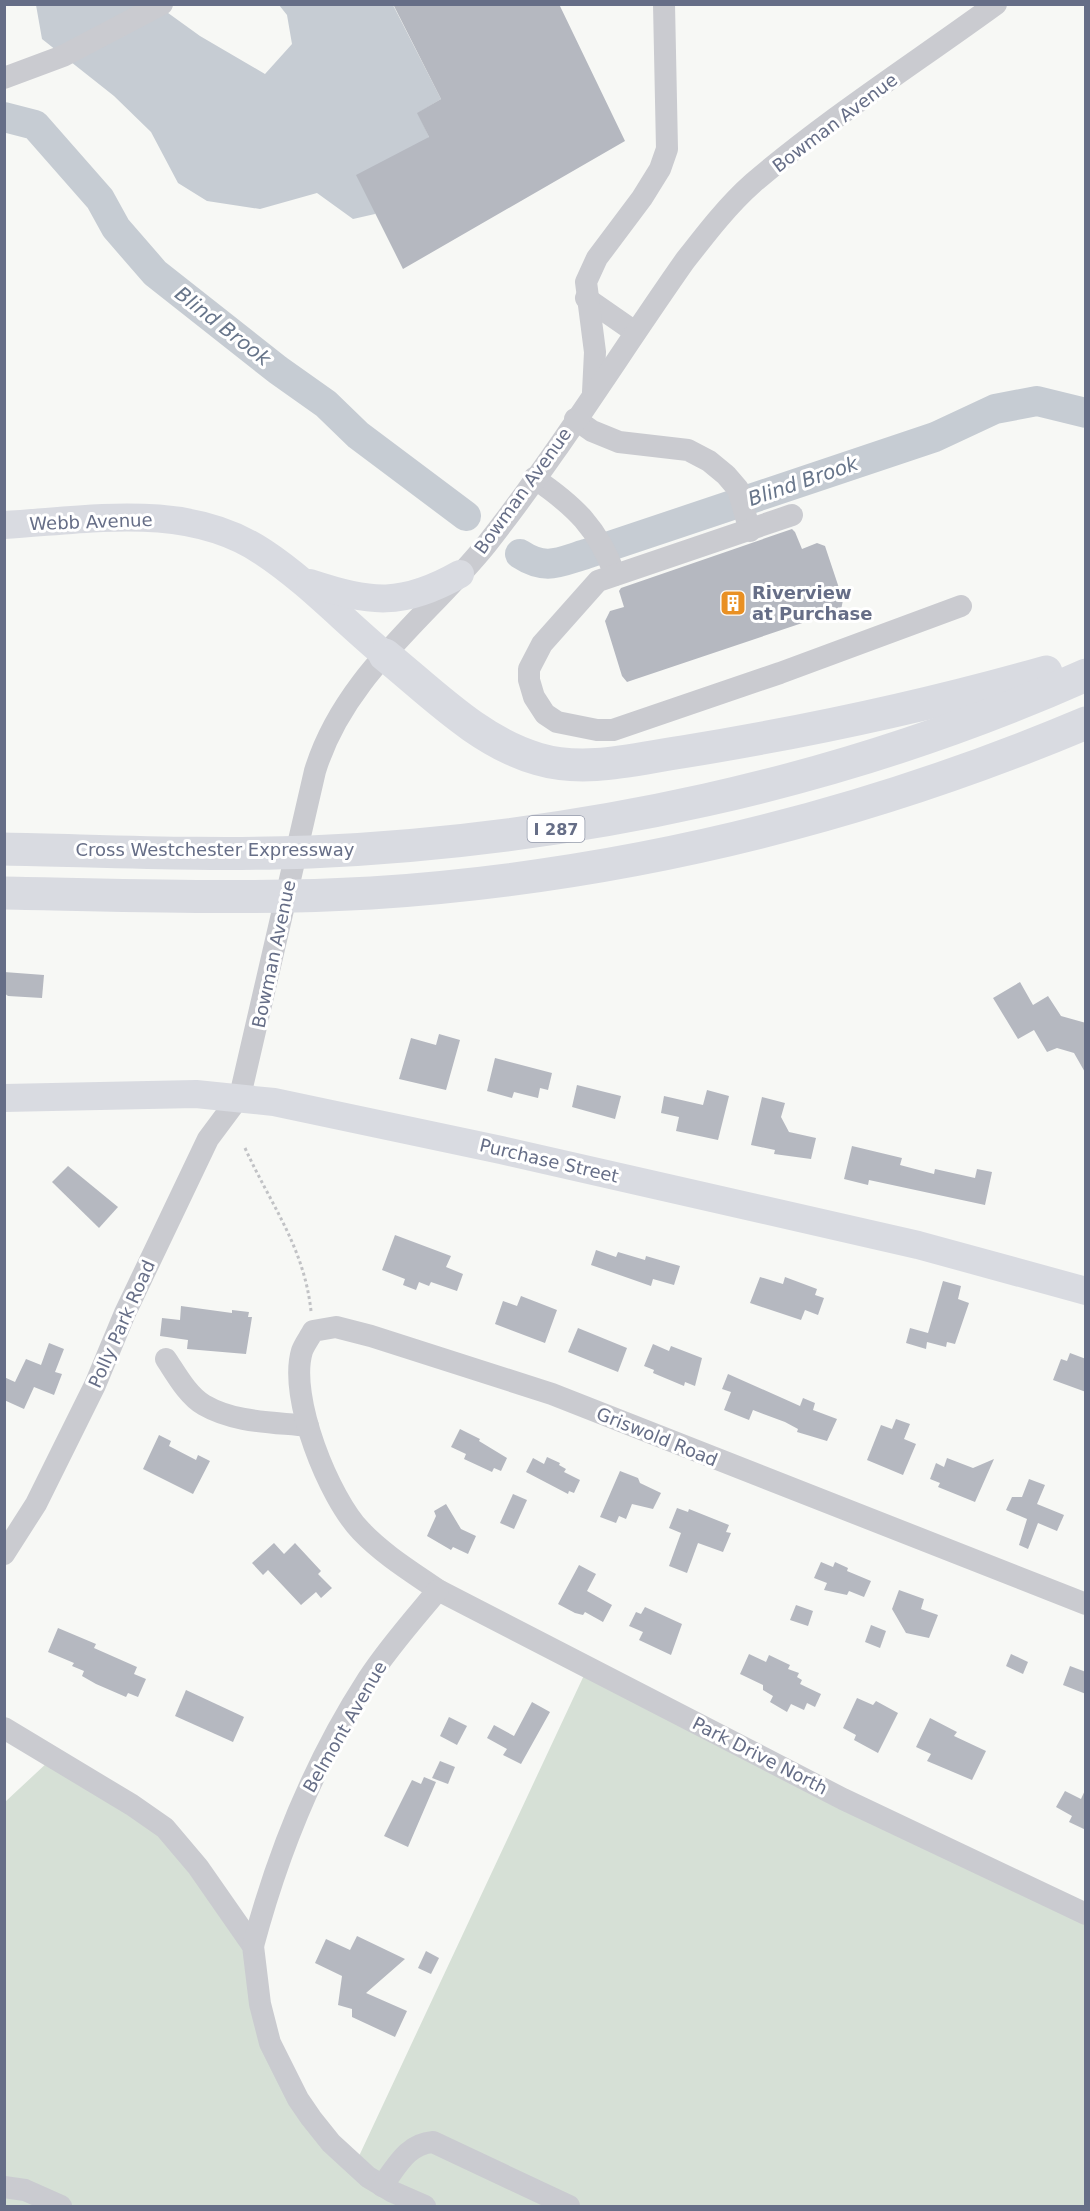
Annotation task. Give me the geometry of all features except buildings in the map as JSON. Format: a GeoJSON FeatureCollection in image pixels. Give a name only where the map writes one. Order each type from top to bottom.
{"type":"FeatureCollection","features":[{"type":"Feature","properties":{"kind":"highway"},"geometry":{"type":"LineString","coordinates":[[385,655],[467,721],[501,744],[539,760],[558,764],[591,765],[718,746],[893,711],[1086,661]]}},
{"type":"Feature","properties":{"kind":"highway","name":"Cross Westchester Expressway"},"geometry":{"type":"LineString","coordinates":[[4,849],[225,853],[307,852],[450,842],[561,828],[673,807],[820,771],[936,734],[1086,675]]}},
{"type":"Feature","properties":{"kind":"highway","name":"I 287"},"geometry":{"type":"LineString","coordinates":[[4,892],[309,896],[433,888],[558,873],[650,857],[802,822],[950,775],[1086,723]]}},
{"type":"Feature","properties":{"kind":"main road","name":"Webb Avenue"},"geometry":{"type":"LineString","coordinates":[[4,525],[132,517],[188,522],[240,538],[261,550],[302,581],[385,655]]}},
{"type":"Feature","properties":{"kind":"main road"},"geometry":{"type":"LineString","coordinates":[[302,581],[349,596],[374,599],[401,597],[431,590],[460,574]]}},
{"type":"Feature","properties":{"kind":"main road","name":"Purchase Street"},"geometry":{"type":"LineString","coordinates":[[4,1098],[195,1094],[240,1096],[501,1150],[918,1245],[1086,1291]]}},
{"type":"Feature","properties":{"kind":"street"},"geometry":{"type":"LineString","coordinates":[[4,78],[63,56],[162,4]]}},
{"type":"Feature","properties":{"kind":"street"},"geometry":{"type":"LineString","coordinates":[[593,393],[595,352],[586,298],[586,282],[597,258],[642,198],[660,169],[667,150],[664,4]]}},
{"type":"Feature","properties":{"kind":"street","name":"Bowman Avenue"},"geometry":{"type":"LineString","coordinates":[[240,1096],[321,752],[336,719],[359,684],[485,545],[684,262],[752,184],[996,4]]}},
{"type":"Feature","properties":{"kind":"street"},"geometry":{"type":"LineString","coordinates":[[586,298],[635,332]]}},
{"type":"Feature","properties":{"kind":"street"},"geometry":{"type":"LineString","coordinates":[[575,419],[592,431],[620,442],[688,450],[709,461],[738,489],[748,523]]}},
{"type":"Feature","properties":{"kind":"street"},"geometry":{"type":"LineString","coordinates":[[534,478],[556,493],[585,519],[597,534],[613,569]]}},
{"type":"Feature","properties":{"kind":"street"},"geometry":{"type":"LineString","coordinates":[[792,515],[748,523],[613,569],[598,581],[542,644],[529,669],[534,697],[545,714],[556,722],[597,730],[613,730],[780,673],[961,606]]}},
{"type":"Feature","properties":{"kind":"street","name":"Polly Park Road"},"geometry":{"type":"LineString","coordinates":[[4,1554],[36,1504],[85,1406],[125,1313],[208,1139],[240,1096]]}},
{"type":"Feature","properties":{"kind":"street","name":"Griswold Road"},"geometry":{"type":"LineString","coordinates":[[313,1331],[336,1327],[552,1394],[1086,1604]]}},
{"type":"Feature","properties":{"kind":"street"},"geometry":{"type":"LineString","coordinates":[[313,1331],[302,1351],[300,1378],[308,1426],[329,1485],[360,1530],[395,1561],[438,1590]]}},
{"type":"Feature","properties":{"kind":"street"},"geometry":{"type":"LineString","coordinates":[[166,1359],[181,1381],[203,1405],[242,1419],[308,1426]]}},
{"type":"Feature","properties":{"kind":"street","name":"Park Drive North"},"geometry":{"type":"LineString","coordinates":[[438,1590],[843,1799],[1086,1914]]}},
{"type":"Feature","properties":{"kind":"street","name":"Belmont Avenue"},"geometry":{"type":"LineString","coordinates":[[425,2206],[387,2189],[368,2177],[331,2143],[298,2099],[270,2043],[260,2004],[253,1946],[285,1845],[312,1778],[368,1680],[398,1638],[438,1590]]}},
{"type":"Feature","properties":{"kind":"street","name":"Belmont Avenue"},"geometry":{"type":"LineString","coordinates":[[4,1728],[132,1804],[165,1828],[198,1867],[253,1946]]}},
{"type":"Feature","properties":{"kind":"street"},"geometry":{"type":"LineString","coordinates":[[387,2189],[408,2152],[420,2143],[433,2142],[569,2206]]}},
{"type":"Feature","properties":{"kind":"street"},"geometry":{"type":"LineString","coordinates":[[4,2187],[25,2190],[61,2206]]}},
{"type":"Feature","properties":{"kind":"path"},"geometry":{"type":"LineString","coordinates":[[245,1148],[289,1230],[308,1283],[313,1331]]}},
{"type":"Feature","properties":{"kind":"shaded area"},"geometry":{"type":"Polygon","coordinates":[[[36,5],[157,5],[200,36],[265,74],[292,44],[287,15],[279,5],[393,5],[441,99],[418,113],[429,137],[375,214],[353,219],[317,193],[260,209],[207,201],[178,183],[151,132],[114,96],[42,39],[36,5]]]}},
{"type":"Feature","properties":{"kind":"shaded area"},"geometry":{"type":"Polygon","coordinates":[[[586,1671],[1085,1911],[1085,2206],[5,2206],[5,1802],[49,1761],[159,1832],[245,1948],[260,2030],[352,2171],[586,1671]]]}},
{"type":"Feature","properties":{"kind":"waterway","name":"Blind Brook"},"geometry":{"type":"LineString","coordinates":[[4,117],[35,125],[100,199],[116,228],[155,273],[278,370],[326,404],[358,435],[466,516]]}},
{"type":"Feature","properties":{"kind":"waterway","name":"Blind Brook"},"geometry":{"type":"LineString","coordinates":[[520,554],[545,564],[568,560],[935,437],[995,409],[1037,401],[1086,413]]}},
{"type":"Feature","properties":{"kind":"place","name":"Riverview at Purchase"},"geometry":{"type":"Point","coordinates":[733,603]}}]}
